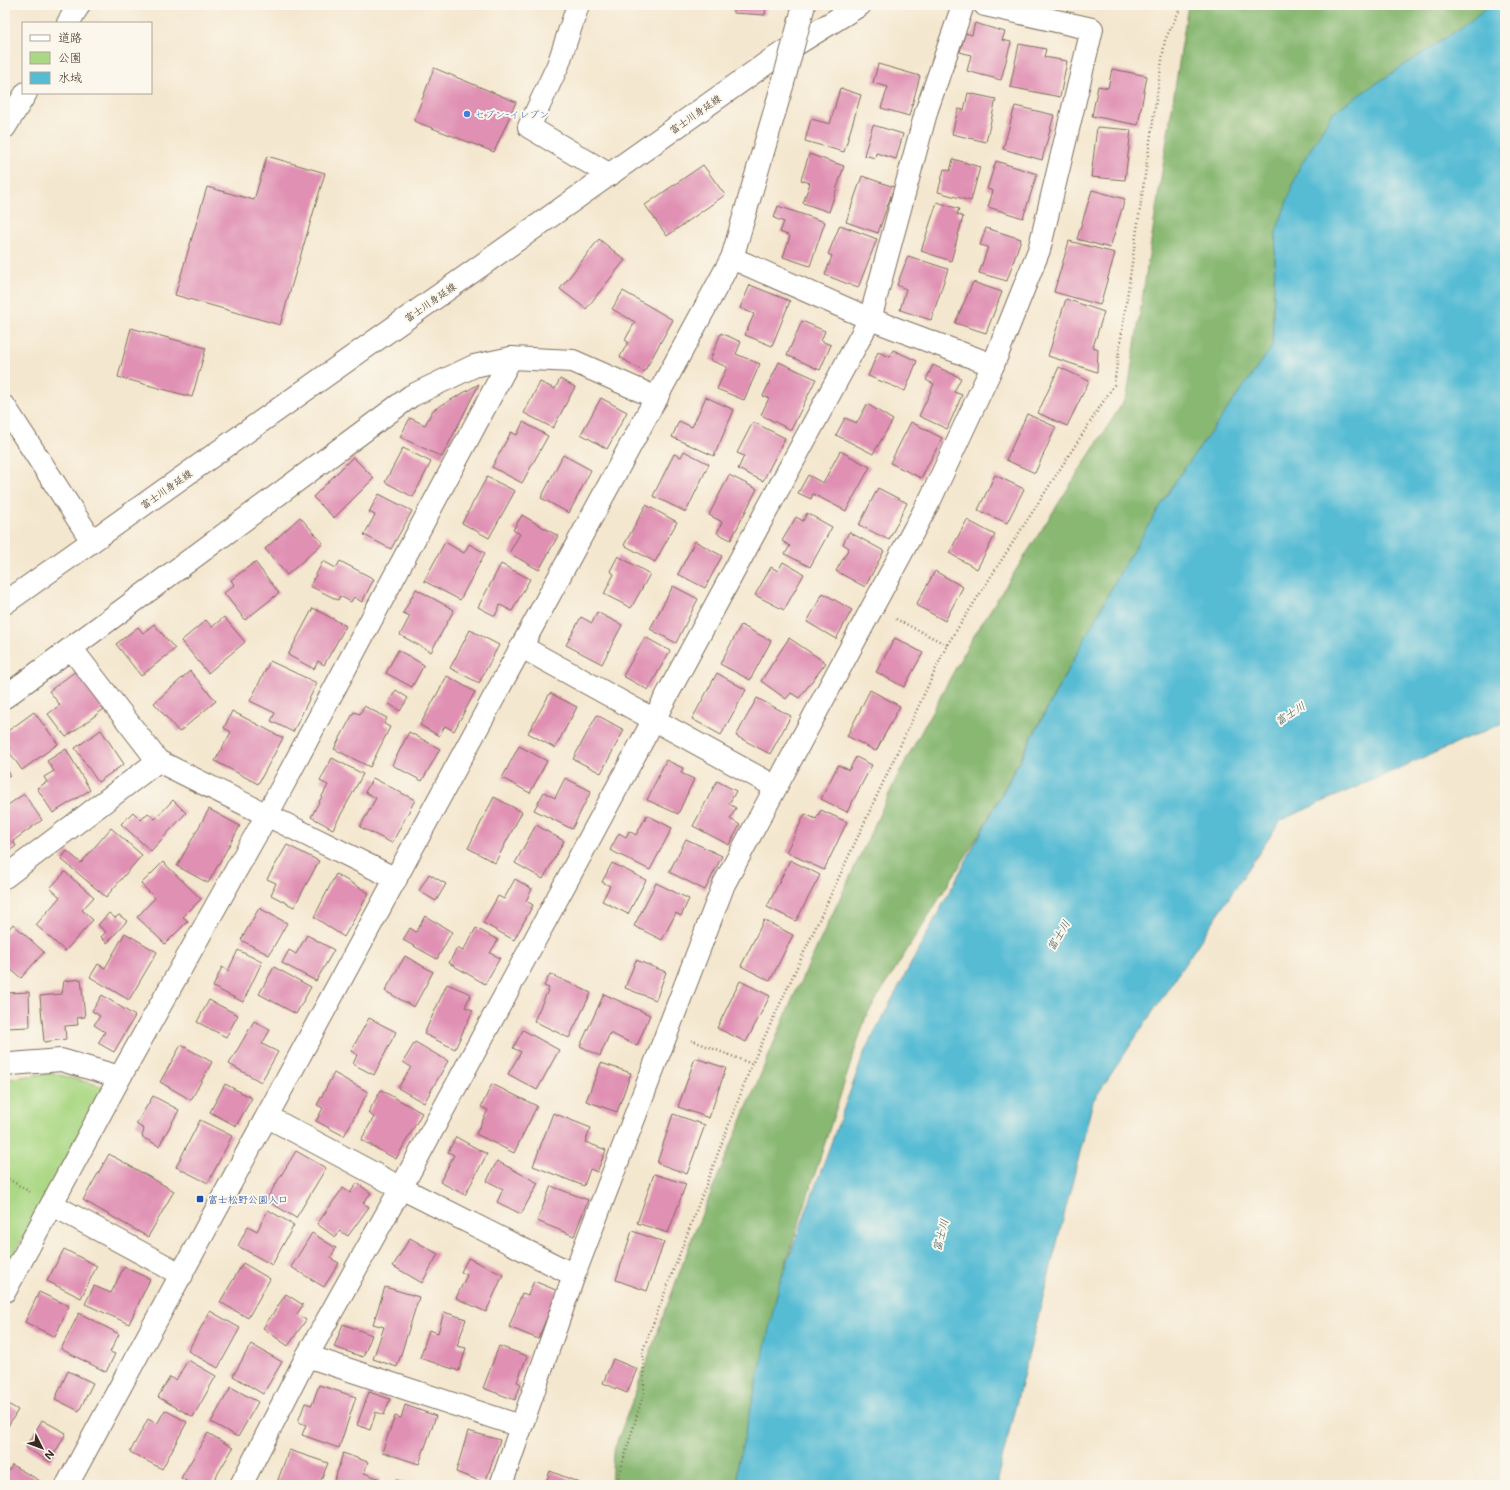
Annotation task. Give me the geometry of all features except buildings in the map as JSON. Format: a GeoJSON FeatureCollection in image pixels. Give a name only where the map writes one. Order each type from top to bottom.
{"type":"FeatureCollection","features":[{"type":"Feature","properties":{"kind":"street"},"geometry":{"type":"LineString","coordinates":[[69,22],[79,5]]}},
{"type":"Feature","properties":{"kind":"street"},"geometry":{"type":"LineString","coordinates":[[578,5],[558,64],[529,127],[610,175]]}},
{"type":"Feature","properties":{"kind":"street"},"geometry":{"type":"LineString","coordinates":[[67,1485],[268,1117],[732,258],[804,5]]}},
{"type":"Feature","properties":{"kind":"street","name":"富士川身延線"},"geometry":{"type":"LineString","coordinates":[[5,604],[771,60],[860,5]]}},
{"type":"Feature","properties":{"kind":"street"},"geometry":{"type":"LineString","coordinates":[[241,1485],[307,1356],[401,1188],[870,320],[927,109],[963,5]]}},
{"type":"Feature","properties":{"kind":"street"},"geometry":{"type":"LineString","coordinates":[[501,1485],[520,1426],[574,1275],[724,884],[931,498],[993,365],[1038,250],[1092,29],[985,5]]}},
{"type":"Feature","properties":{"kind":"street"},"geometry":{"type":"LineString","coordinates":[[5,127],[25,94]]}},
{"type":"Feature","properties":{"kind":"street"},"geometry":{"type":"LineString","coordinates":[[732,258],[870,320],[993,365]]}},
{"type":"Feature","properties":{"kind":"street"},"geometry":{"type":"LineString","coordinates":[[5,698],[411,396],[474,366],[512,358],[573,361],[656,398]]}},
{"type":"Feature","properties":{"kind":"street"},"geometry":{"type":"LineString","coordinates":[[5,1291],[53,1205],[120,1077],[267,814],[512,358]]}},
{"type":"Feature","properties":{"kind":"street"},"geometry":{"type":"LineString","coordinates":[[5,407],[92,541]]}},
{"type":"Feature","properties":{"kind":"street"},"geometry":{"type":"LineString","coordinates":[[522,647],[776,786]]}},
{"type":"Feature","properties":{"kind":"street"},"geometry":{"type":"LineString","coordinates":[[71,648],[158,761],[396,879]]}},
{"type":"Feature","properties":{"kind":"street"},"geometry":{"type":"LineString","coordinates":[[5,877],[158,761]]}},
{"type":"Feature","properties":{"kind":"street"},"geometry":{"type":"LineString","coordinates":[[5,1066],[11,1064],[62,1060],[120,1077]]}},
{"type":"Feature","properties":{"kind":"street"},"geometry":{"type":"LineString","coordinates":[[268,1117],[401,1188],[574,1275]]}},
{"type":"Feature","properties":{"kind":"street"},"geometry":{"type":"LineString","coordinates":[[53,1205],[182,1275]]}},
{"type":"Feature","properties":{"kind":"street"},"geometry":{"type":"LineString","coordinates":[[307,1356],[520,1426]]}},
{"type":"Feature","properties":{"kind":"path"},"geometry":{"type":"LineString","coordinates":[[616,1485],[644,1392],[643,1350],[752,1064],[947,645],[1114,385],[1165,40],[1182,5]]}},
{"type":"Feature","properties":{"kind":"path"},"geometry":{"type":"LineString","coordinates":[[872,607],[947,645]]}},
{"type":"Feature","properties":{"kind":"path"},"geometry":{"type":"LineString","coordinates":[[667,1031],[752,1064]]}},
{"type":"Feature","properties":{"kind":"green space"},"geometry":{"type":"Polygon","coordinates":[[[1188,5],[1505,5],[1276,232],[1272,347],[1066,673],[982,830],[866,1016],[779,1285],[741,1485],[611,1485],[613,1453],[694,1233],[792,1000],[898,775],[968,645],[1127,396],[1188,5]]]}},
{"type":"Feature","properties":{"kind":"green space"},"geometry":{"type":"Polygon","coordinates":[[[52,1073],[105,1087],[5,1270],[5,1079],[52,1073]]]}},
{"type":"Feature","properties":{"kind":"water","name":"富士川"},"geometry":{"type":"Polygon","coordinates":[[[1489,5],[1505,5],[1505,722],[1281,820],[1093,1101],[998,1475],[998,1485],[737,1485],[738,1464],[779,1285],[866,1048],[1123,567],[1177,479],[1272,347],[1276,232],[1299,168],[1333,112],[1468,23],[1489,5]]]}},
{"type":"Feature","properties":{"kind":"place","name":"セブン-イレブン"},"geometry":{"type":"Point","coordinates":[467,114]}},
{"type":"Feature","properties":{"kind":"place","name":"富士松野公園入口"},"geometry":{"type":"Point","coordinates":[200,1199]}}]}
